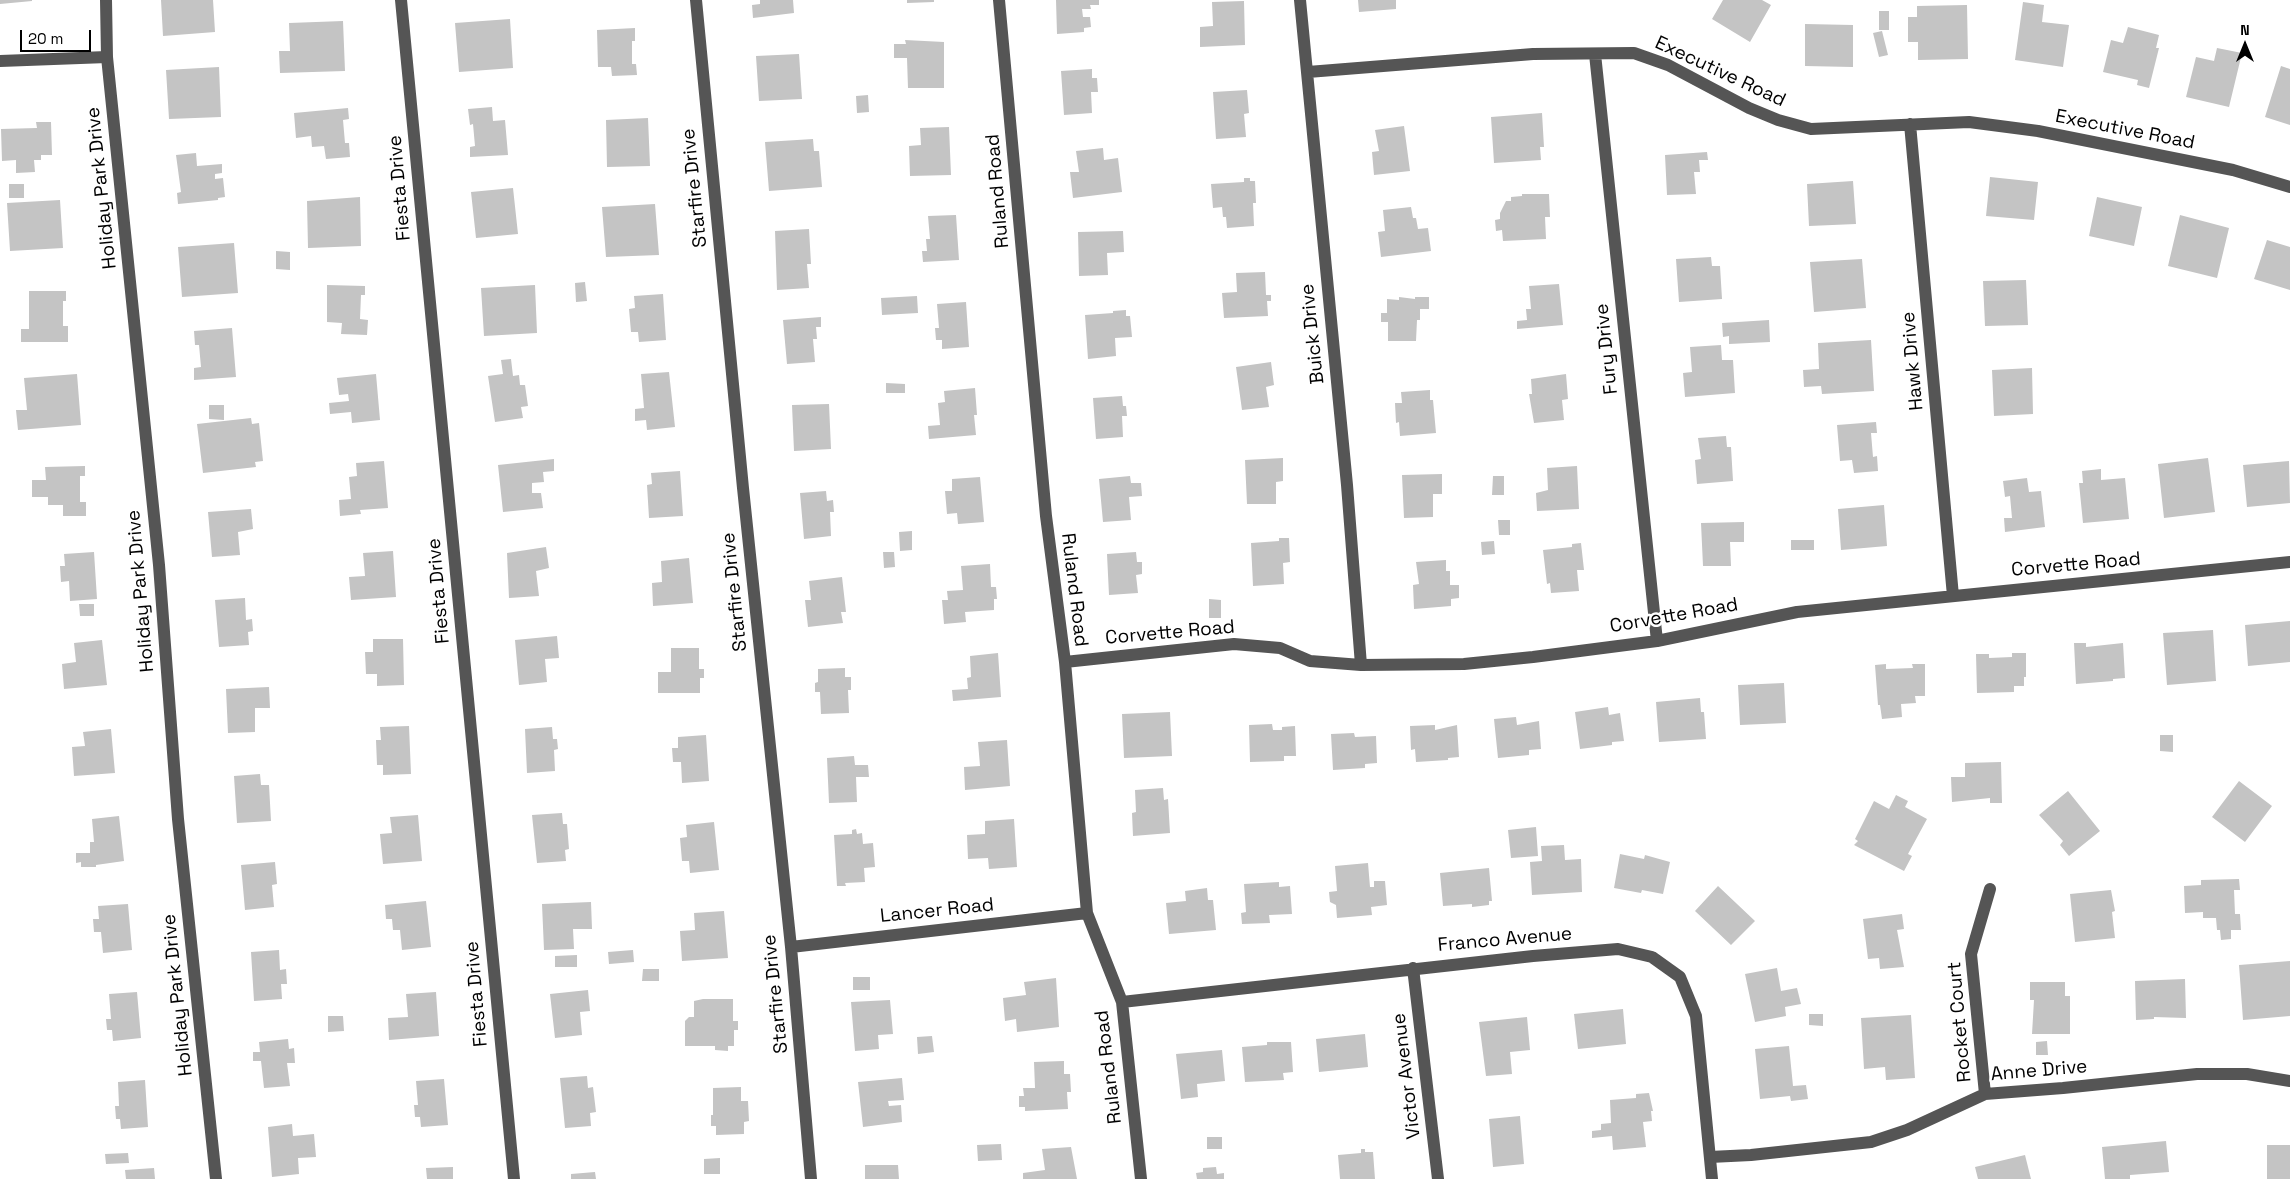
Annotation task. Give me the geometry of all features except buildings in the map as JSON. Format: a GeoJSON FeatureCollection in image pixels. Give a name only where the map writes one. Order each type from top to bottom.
{"type":"FeatureCollection","features":[{"type":"Feature","properties":{"kind":"street","name":"Holiday Park Drive"},"geometry":{"type":"LineString","coordinates":[[106,0],[107,57],[159,565],[178,819],[216,1179]]}},
{"type":"Feature","properties":{"kind":"street","name":"Fiesta Drive"},"geometry":{"type":"LineString","coordinates":[[401,0],[514,1179]]}},
{"type":"Feature","properties":{"kind":"street","name":"Starfire Drive"},"geometry":{"type":"LineString","coordinates":[[696,0],[743,488],[791,947],[811,1179]]}},
{"type":"Feature","properties":{"kind":"street","name":"Ruland Road"},"geometry":{"type":"LineString","coordinates":[[999,0],[1045,506],[1065,662],[1087,913],[1122,1002],[1141,1179]]}},
{"type":"Feature","properties":{"kind":"street","name":"Buick Drive"},"geometry":{"type":"LineString","coordinates":[[1300,0],[1347,485],[1361,665]]}},
{"type":"Feature","properties":{"kind":"street","name":"Executive Road"},"geometry":{"type":"LineString","coordinates":[[1308,72],[1532,54],[1634,54],[1668,65],[1749,108],[1778,120],[1811,129],[1969,122],[2038,131],[2233,170],[2290,187]]}},
{"type":"Feature","properties":{"kind":"street","name":"Fury Drive"},"geometry":{"type":"LineString","coordinates":[[1595,54],[1657,640]]}},
{"type":"Feature","properties":{"kind":"street"},"geometry":{"type":"LineString","coordinates":[[0,61],[107,57]]}},
{"type":"Feature","properties":{"kind":"street","name":"Hawk Drive"},"geometry":{"type":"LineString","coordinates":[[1910,124],[1953,596]]}},
{"type":"Feature","properties":{"kind":"street","name":"Corvette Road"},"geometry":{"type":"LineString","coordinates":[[1065,662],[1234,644],[1280,648],[1310,661],[1361,665],[1464,664],[1533,657],[1657,640],[1797,612],[2290,562]]}},
{"type":"Feature","properties":{"kind":"street","name":"Rocket Court"},"geometry":{"type":"LineString","coordinates":[[1985,1094],[1971,954],[1990,889]]}},
{"type":"Feature","properties":{"kind":"street","name":"Lancer Road"},"geometry":{"type":"LineString","coordinates":[[791,947],[1087,913]]}},
{"type":"Feature","properties":{"kind":"street","name":"Franco Avenue"},"geometry":{"type":"LineString","coordinates":[[1122,1002],[1413,968],[1618,949],[1652,958],[1680,976],[1696,1016],[1712,1179]]}},
{"type":"Feature","properties":{"kind":"street","name":"Victor Avenue"},"geometry":{"type":"LineString","coordinates":[[1413,968],[1438,1179]]}},
{"type":"Feature","properties":{"kind":"street","name":"Anne Drive"},"geometry":{"type":"LineString","coordinates":[[1710,1157],[1751,1155],[1871,1142],[1907,1130],[1985,1094],[2197,1074],[2247,1074],[2290,1081]]}}]}
